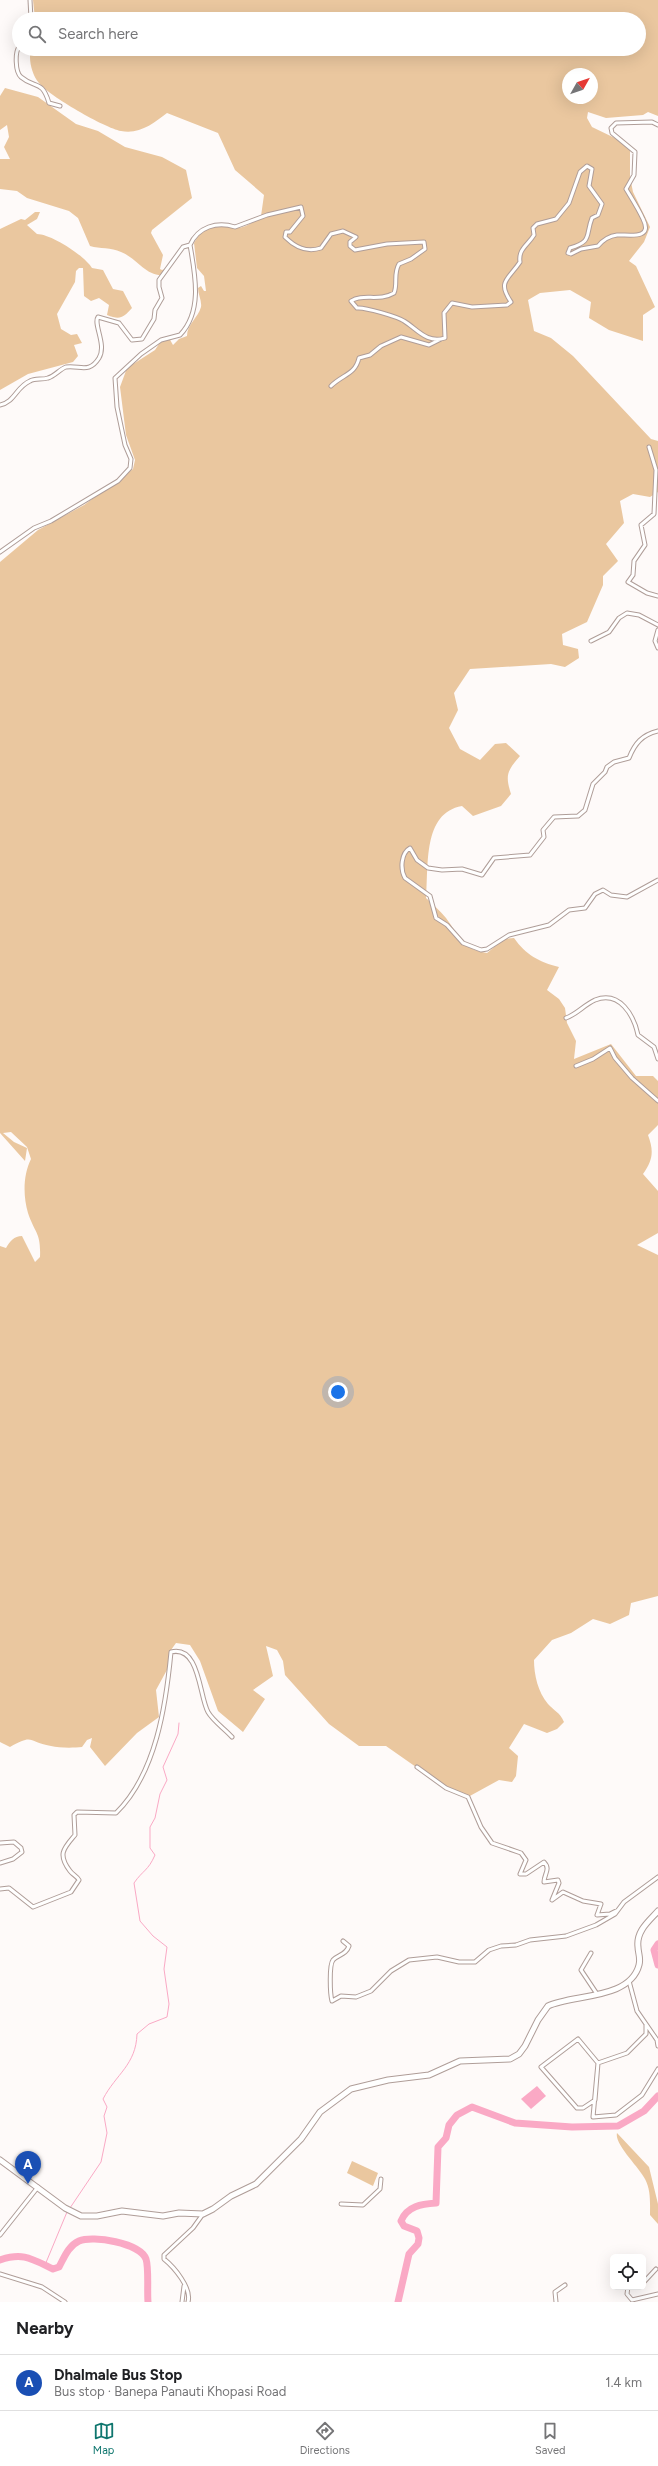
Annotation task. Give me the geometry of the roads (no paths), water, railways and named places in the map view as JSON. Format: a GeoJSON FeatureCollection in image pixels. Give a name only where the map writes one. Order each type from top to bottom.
{"type":"FeatureCollection","features":[{"type":"Feature","properties":{"kind":"main road"},"geometry":{"type":"LineString","coordinates":[[0,2160],[72,2213],[88,2217],[122,2211],[163,2216],[179,2213],[202,2214],[213,2209],[231,2196],[256,2184],[301,2139],[320,2112],[351,2088],[388,2080],[429,2075],[460,2061],[510,2059],[519,2054],[525,2046],[538,2020],[548,2006],[599,1996],[629,1979],[639,1964],[638,1946],[640,1933],[658,1911]]}},
{"type":"Feature","properties":{"kind":"street"},"geometry":{"type":"LineString","coordinates":[[30,0],[31,12]]}},
{"type":"Feature","properties":{"kind":"street"},"geometry":{"type":"LineString","coordinates":[[16,56],[17,73],[21,77],[42,88],[49,103],[60,106]]}},
{"type":"Feature","properties":{"kind":"street"},"geometry":{"type":"LineString","coordinates":[[331,386],[341,376],[350,373],[357,368],[359,358],[370,355],[381,346],[401,337],[429,345],[445,338],[444,313],[452,303],[472,307],[507,305],[511,302],[503,291],[503,285],[520,262],[519,256],[523,247],[534,235],[533,228],[537,224],[556,219],[568,203],[580,172],[587,166],[592,169],[589,186],[602,204],[598,215],[592,218],[588,238],[584,243],[570,248],[568,253],[571,254],[581,249],[598,246],[603,240],[617,235],[636,237],[640,235],[644,231],[644,220],[626,189],[634,175],[635,152],[612,133],[611,128],[616,123],[652,122],[658,126]]}},
{"type":"Feature","properties":{"kind":"street"},"geometry":{"type":"LineString","coordinates":[[0,552],[34,528],[51,521],[118,482],[130,468],[131,459],[125,445],[117,407],[115,378],[141,354],[167,337],[180,335],[189,323],[192,315],[196,287],[190,245],[193,237],[204,228],[226,224],[235,227],[267,215],[301,207],[303,216],[297,226],[286,232],[285,237],[298,248],[309,250],[321,248],[331,234],[338,231],[347,232],[356,237],[350,242],[350,246],[355,250],[387,244],[424,242],[425,249],[411,259],[398,264],[394,272],[396,289],[394,293],[378,299],[364,297],[351,301],[357,308],[371,309],[392,318],[397,317],[420,334],[432,339],[442,339]]}},
{"type":"Feature","properties":{"kind":"street"},"geometry":{"type":"LineString","coordinates":[[0,405],[8,403],[30,381],[48,378],[66,367],[83,369],[95,362],[100,357],[102,338],[96,324],[98,317],[119,323],[132,340],[142,339],[151,326],[155,310],[162,298],[158,287],[159,280],[183,247],[190,245]]}},
{"type":"Feature","properties":{"kind":"street"},"geometry":{"type":"LineString","coordinates":[[649,447],[656,470],[654,514],[641,525],[644,545],[634,561],[633,575],[628,582],[648,593],[658,596]]}},
{"type":"Feature","properties":{"kind":"street"},"geometry":{"type":"LineString","coordinates":[[591,641],[609,632],[615,622],[627,613],[639,615],[658,625]]}},
{"type":"Feature","properties":{"kind":"street"},"geometry":{"type":"LineString","coordinates":[[658,630],[655,641],[658,648]]}},
{"type":"Feature","properties":{"kind":"street"},"geometry":{"type":"LineString","coordinates":[[657,731],[643,736],[634,745],[629,758],[614,762],[606,767],[605,772],[593,784],[585,810],[578,816],[554,817],[543,830],[544,837],[530,855],[494,858],[482,874],[462,869],[442,870],[428,868],[417,860],[410,848],[404,855],[402,871],[405,878],[430,896],[436,918],[447,925],[463,943],[481,950],[486,949],[509,935],[549,925],[569,910],[585,908],[595,894],[603,890],[611,895],[627,897],[658,880]]}},
{"type":"Feature","properties":{"kind":"street"},"geometry":{"type":"LineString","coordinates":[[566,1018],[594,1000],[604,998],[617,1002],[629,1010],[636,1023],[638,1035],[654,1047],[658,1059]]}},
{"type":"Feature","properties":{"kind":"street"},"geometry":{"type":"LineString","coordinates":[[576,1066],[593,1059],[610,1048],[615,1058],[632,1078],[658,1100]]}},
{"type":"Feature","properties":{"kind":"street"},"geometry":{"type":"LineString","coordinates":[[0,1889],[9,1888],[33,1908],[71,1892],[77,1885],[79,1880],[69,1869],[63,1854],[66,1844],[75,1835],[74,1815],[83,1812],[116,1813],[129,1796],[143,1772],[161,1726],[171,1652],[177,1650],[187,1655],[194,1664],[208,1712],[232,1736]]}},
{"type":"Feature","properties":{"kind":"street"},"geometry":{"type":"LineString","coordinates":[[417,1767],[446,1788],[468,1797],[481,1827],[492,1843],[521,1853],[526,1860],[520,1874],[526,1874],[544,1862],[547,1865],[548,1872],[544,1882],[558,1880],[559,1883],[552,1900],[563,1892],[583,1901],[601,1904],[597,1914],[610,1914],[618,1910]]}},
{"type":"Feature","properties":{"kind":"street"},"geometry":{"type":"LineString","coordinates":[[0,1843],[14,1842],[21,1848],[22,1852],[13,1860],[0,1863]]}},
{"type":"Feature","properties":{"kind":"street"},"geometry":{"type":"LineString","coordinates":[[343,1941],[349,1946],[347,1950],[336,1958],[330,1966],[332,2001],[340,1996],[356,1997],[371,1991],[391,1970],[410,1960],[437,1957],[458,1962],[475,1962],[489,1950],[501,1946],[516,1945],[530,1940],[566,1936],[608,1919],[624,1902],[658,1877]]}},
{"type":"Feature","properties":{"kind":"street"},"geometry":{"type":"LineString","coordinates":[[591,1953],[581,1970],[599,1996]]}},
{"type":"Feature","properties":{"kind":"street"},"geometry":{"type":"LineString","coordinates":[[629,1979],[637,2010],[657,2040],[658,2046]]}},
{"type":"Feature","properties":{"kind":"street"},"geometry":{"type":"LineString","coordinates":[[598,2063],[627,2053],[646,2034],[646,2024]]}},
{"type":"Feature","properties":{"kind":"street"},"geometry":{"type":"LineString","coordinates":[[598,2063],[595,2100],[583,2108],[577,2108],[541,2067],[578,2039],[598,2063],[593,2117],[616,2115],[642,2095],[658,2069]]}},
{"type":"Feature","properties":{"kind":"street"},"geometry":{"type":"LineString","coordinates":[[341,2204],[363,2205],[380,2189],[381,2179]]}},
{"type":"Feature","properties":{"kind":"street"},"geometry":{"type":"LineString","coordinates":[[0,2235],[38,2187]]}},
{"type":"Feature","properties":{"kind":"street"},"geometry":{"type":"LineString","coordinates":[[188,2302],[189,2298],[184,2284],[171,2264],[164,2259],[164,2255],[193,2228],[202,2214]]}},
{"type":"Feature","properties":{"kind":"street"},"geometry":{"type":"LineString","coordinates":[[646,2280],[656,2269]]}},
{"type":"Feature","properties":{"kind":"street"},"geometry":{"type":"LineString","coordinates":[[653,2273],[658,2275]]}},
{"type":"Feature","properties":{"kind":"street"},"geometry":{"type":"LineString","coordinates":[[0,2274],[42,2287],[65,2302]]}},
{"type":"Feature","properties":{"kind":"street"},"geometry":{"type":"LineString","coordinates":[[182,2302],[184,2284]]}},
{"type":"Feature","properties":{"kind":"street"},"geometry":{"type":"LineString","coordinates":[[556,2302],[555,2292],[565,2285]]}},
{"type":"Feature","properties":{"kind":"street"},"geometry":{"type":"LineString","coordinates":[[628,2290],[627,2294],[632,2300],[658,2294]]}},
{"type":"Feature","properties":{"kind":"waterway"},"geometry":{"type":"LineString","coordinates":[[70,2208],[101,2162],[107,2133],[104,2116],[107,2107],[103,2099],[129,2062],[136,2045],[137,2034],[149,2024],[167,2017],[169,2004],[164,1969],[167,1947],[153,1936],[140,1921],[134,1883],[148,1867],[155,1855],[150,1848],[150,1827],[155,1818],[160,1794],[167,1780],[163,1767],[178,1734],[179,1723]]}},
{"type":"Feature","properties":{"kind":"waterway"},"geometry":{"type":"LineString","coordinates":[[658,1944],[654,1950],[658,1965]]}},
{"type":"Feature","properties":{"kind":"waterway"},"geometry":{"type":"LineString","coordinates":[[398,2302],[409,2254],[418,2244],[419,2238],[417,2231],[404,2226],[401,2221],[411,2209],[420,2205],[436,2203],[438,2147],[446,2138],[449,2125],[457,2115],[472,2107],[515,2123],[572,2127],[618,2126],[644,2111],[658,2096]]}},
{"type":"Feature","properties":{"kind":"waterway"},"geometry":{"type":"LineString","coordinates":[[45,2265],[67,2212]]}},
{"type":"Feature","properties":{"kind":"waterway"},"geometry":{"type":"LineString","coordinates":[[0,2260],[15,2257],[27,2258],[53,2269],[59,2267],[69,2249],[79,2241],[95,2239],[116,2242],[135,2249],[142,2253],[146,2259],[148,2302]]}},
{"type":"Feature","properties":{"kind":"place","name":"Dhalmale Bus Stop"},"geometry":{"type":"Point","coordinates":[28,2184]}}]}
